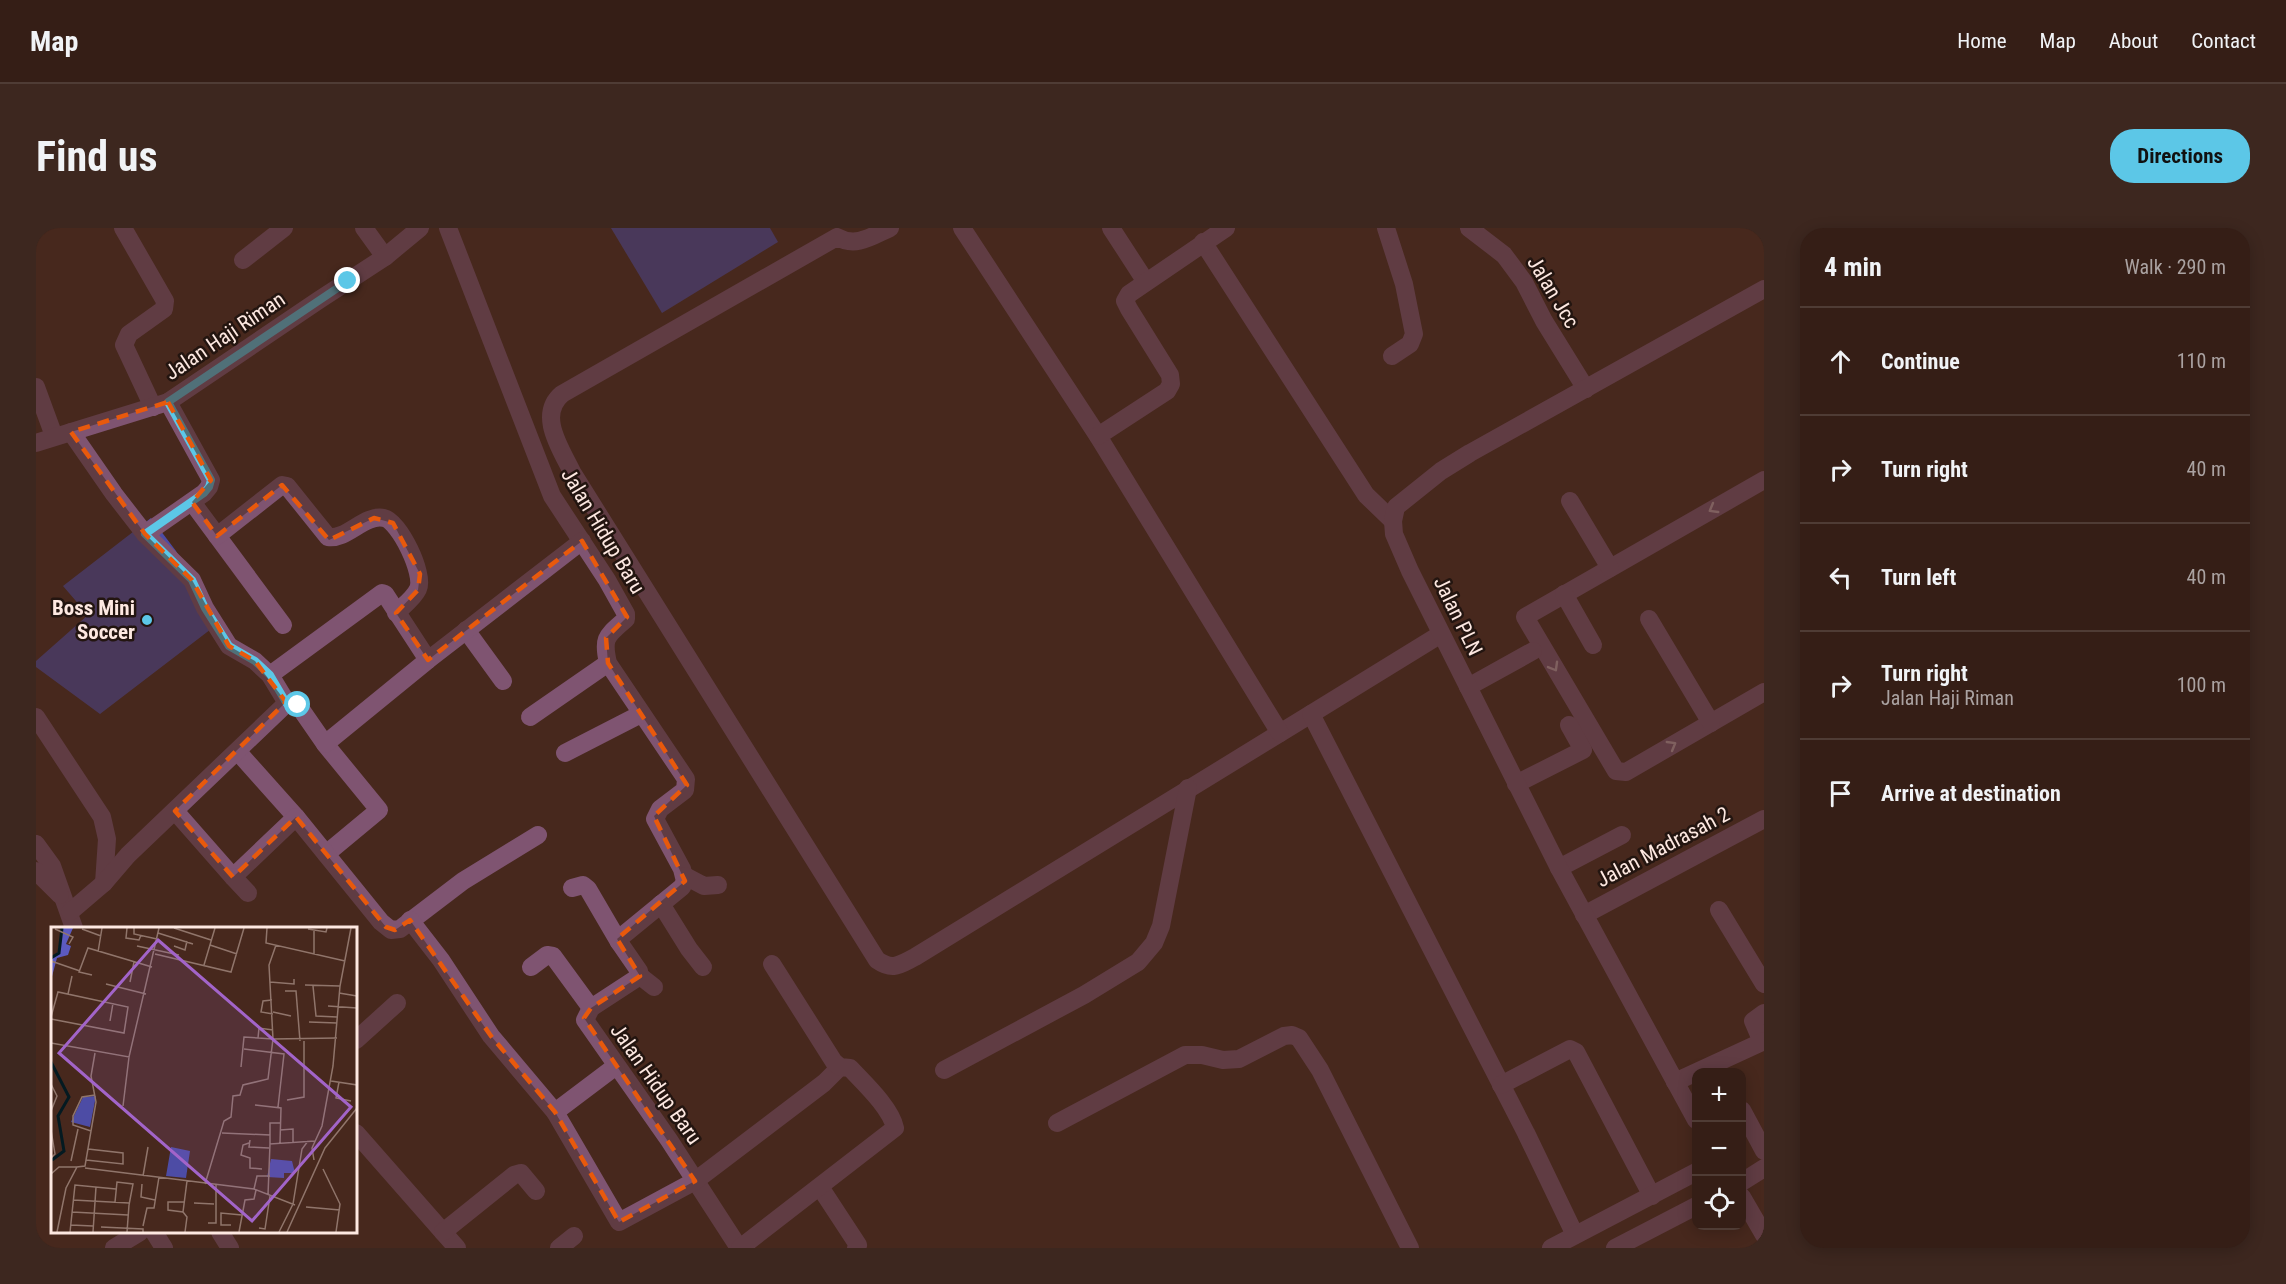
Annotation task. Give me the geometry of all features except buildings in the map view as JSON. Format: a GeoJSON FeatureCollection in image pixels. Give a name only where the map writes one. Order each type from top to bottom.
{"type":"FeatureCollection","features":[{"type":"Feature","properties":{"kind":"street"},"geometry":{"type":"LineString","coordinates":[[123,228],[165,301],[164,309],[129,334],[124,345],[211,480],[204,493],[145,534]]}},
{"type":"Feature","properties":{"kind":"street"},"geometry":{"type":"LineString","coordinates":[[243,260],[284,228]]}},
{"type":"Feature","properties":{"kind":"street"},"geometry":{"type":"LineString","coordinates":[[364,228],[385,257]]}},
{"type":"Feature","properties":{"kind":"street","name":"Jalan Haji Riman"},"geometry":{"type":"LineString","coordinates":[[36,442],[161,405],[385,257],[420,228]]}},
{"type":"Feature","properties":{"kind":"street","name":"Jalan Hidup Baru"},"geometry":{"type":"LineString","coordinates":[[448,228],[543,477],[552,496],[582,540],[627,616],[606,638],[604,647],[608,663]]}},
{"type":"Feature","properties":{"kind":"street"},"geometry":{"type":"LineString","coordinates":[[890,228],[858,243],[843,240],[834,232],[562,394],[556,399],[551,409],[550,419],[572,472],[877,960],[886,966],[896,966],[915,957],[1441,634]]}},
{"type":"Feature","properties":{"kind":"street"},"geometry":{"type":"LineString","coordinates":[[962,228],[1098,436],[1280,733]]}},
{"type":"Feature","properties":{"kind":"street"},"geometry":{"type":"LineString","coordinates":[[1110,228],[1146,282]]}},
{"type":"Feature","properties":{"kind":"street"},"geometry":{"type":"LineString","coordinates":[[1098,436],[1167,391],[1171,384],[1170,375],[1125,301],[1129,294],[1226,228]]}},
{"type":"Feature","properties":{"kind":"street"},"geometry":{"type":"LineString","coordinates":[[1386,228],[1404,284],[1414,334],[1410,344],[1392,356]]}},
{"type":"Feature","properties":{"kind":"street","name":"Jalan Jcc"},"geometry":{"type":"LineString","coordinates":[[1469,228],[1504,255],[1524,282],[1544,321],[1586,389]]}},
{"type":"Feature","properties":{"kind":"street"},"geometry":{"type":"LineString","coordinates":[[1203,242],[1366,495],[1393,521]]}},
{"type":"Feature","properties":{"kind":"street"},"geometry":{"type":"LineString","coordinates":[[1393,521],[1396,507],[1442,471],[1470,453],[1764,289]]}},
{"type":"Feature","properties":{"kind":"street"},"geometry":{"type":"LineString","coordinates":[[36,387],[63,434],[145,534],[192,580],[205,608],[229,646],[252,658],[270,675],[287,704]]}},
{"type":"Feature","properties":{"kind":"street"},"geometry":{"type":"LineString","coordinates":[[1764,480],[1525,617],[1616,771],[1626,772],[1764,692]]}},
{"type":"Feature","properties":{"kind":"street"},"geometry":{"type":"LineString","coordinates":[[217,536],[282,485],[287,486],[328,537],[336,537],[374,518],[384,518],[393,523],[413,556],[420,574],[418,590],[396,613]]}},
{"type":"Feature","properties":{"kind":"street"},"geometry":{"type":"LineString","coordinates":[[1570,501],[1610,568]]}},
{"type":"Feature","properties":{"kind":"street"},"geometry":{"type":"LineString","coordinates":[[192,502],[283,625]]}},
{"type":"Feature","properties":{"kind":"street","name":"Jalan PLN"},"geometry":{"type":"LineString","coordinates":[[1393,521],[1394,534],[1402,552],[1516,784],[1584,915],[1692,1113]]}},
{"type":"Feature","properties":{"kind":"street"},"geometry":{"type":"LineString","coordinates":[[326,744],[428,660],[582,540]]}},
{"type":"Feature","properties":{"kind":"street"},"geometry":{"type":"LineString","coordinates":[[270,675],[379,594],[385,594],[428,660]]}},
{"type":"Feature","properties":{"kind":"street"},"geometry":{"type":"LineString","coordinates":[[1564,594],[1593,645]]}},
{"type":"Feature","properties":{"kind":"street"},"geometry":{"type":"LineString","coordinates":[[1649,619],[1711,723]]}},
{"type":"Feature","properties":{"kind":"street"},"geometry":{"type":"LineString","coordinates":[[466,630],[503,681]]}},
{"type":"Feature","properties":{"kind":"street"},"geometry":{"type":"LineString","coordinates":[[1468,687],[1533,651]]}},
{"type":"Feature","properties":{"kind":"street"},"geometry":{"type":"LineString","coordinates":[[530,717],[608,663],[686,780],[685,789],[660,809],[655,819],[685,876],[704,886],[718,885]]}},
{"type":"Feature","properties":{"kind":"street"},"geometry":{"type":"LineString","coordinates":[[69,913],[104,883],[128,855],[287,704],[298,705],[379,810],[326,854]]}},
{"type":"Feature","properties":{"kind":"street"},"geometry":{"type":"LineString","coordinates":[[565,753],[641,714]]}},
{"type":"Feature","properties":{"kind":"street"},"geometry":{"type":"LineString","coordinates":[[1311,714],[1501,1084],[1575,1235]]}},
{"type":"Feature","properties":{"kind":"street"},"geometry":{"type":"LineString","coordinates":[[36,717],[102,817],[107,839],[104,883]]}},
{"type":"Feature","properties":{"kind":"street"},"geometry":{"type":"LineString","coordinates":[[1516,784],[1583,750],[1569,725]]}},
{"type":"Feature","properties":{"kind":"street"},"geometry":{"type":"LineString","coordinates":[[238,752],[296,817],[386,927],[395,930],[463,881],[538,835]]}},
{"type":"Feature","properties":{"kind":"street"},"geometry":{"type":"LineString","coordinates":[[944,1070],[1084,995],[1138,962],[1147,952],[1154,943],[1161,926],[1188,788]]}},
{"type":"Feature","properties":{"kind":"street"},"geometry":{"type":"LineString","coordinates":[[175,811],[248,893]]}},
{"type":"Feature","properties":{"kind":"street"},"geometry":{"type":"LineString","coordinates":[[233,877],[296,817]]}},
{"type":"Feature","properties":{"kind":"street","name":"Jalan Madrasah 2"},"geometry":{"type":"LineString","coordinates":[[1584,915],[1764,819]]}},
{"type":"Feature","properties":{"kind":"street"},"geometry":{"type":"LineString","coordinates":[[1559,868],[1622,834]]}},
{"type":"Feature","properties":{"kind":"street"},"geometry":{"type":"LineString","coordinates":[[36,844],[52,866],[69,913]]}},
{"type":"Feature","properties":{"kind":"street"},"geometry":{"type":"LineString","coordinates":[[36,871],[69,913]]}},
{"type":"Feature","properties":{"kind":"street"},"geometry":{"type":"LineString","coordinates":[[619,942],[624,934],[682,887],[685,876]]}},
{"type":"Feature","properties":{"kind":"street"},"geometry":{"type":"LineString","coordinates":[[572,888],[583,885],[588,889],[640,976],[654,987]]}},
{"type":"Feature","properties":{"kind":"street"},"geometry":{"type":"LineString","coordinates":[[661,904],[703,967]]}},
{"type":"Feature","properties":{"kind":"street"},"geometry":{"type":"LineString","coordinates":[[1719,910],[1764,984]]}},
{"type":"Feature","properties":{"kind":"street"},"geometry":{"type":"LineString","coordinates":[[410,920],[441,960],[492,1036],[555,1112],[619,1222],[695,1181],[824,1083],[840,1067]]}},
{"type":"Feature","properties":{"kind":"street"},"geometry":{"type":"LineString","coordinates":[[531,967],[547,955],[553,956],[591,1008]]}},
{"type":"Feature","properties":{"kind":"street"},"geometry":{"type":"LineString","coordinates":[[741,1247],[895,1128],[893,1121],[877,1098],[850,1068],[840,1067],[834,1062],[772,964]]}},
{"type":"Feature","properties":{"kind":"street","name":"Jalan Hidup Baru"},"geometry":{"type":"LineString","coordinates":[[640,976],[591,1008],[585,1020],[741,1247]]}},
{"type":"Feature","properties":{"kind":"street"},"geometry":{"type":"LineString","coordinates":[[357,1039],[397,1003]]}},
{"type":"Feature","properties":{"kind":"street"},"geometry":{"type":"LineString","coordinates":[[1718,1068],[1763,1041],[1753,1021],[1764,1012]]}},
{"type":"Feature","properties":{"kind":"street"},"geometry":{"type":"LineString","coordinates":[[1057,1123],[1185,1055],[1202,1055],[1223,1060],[1239,1059],[1284,1036],[1292,1035],[1299,1038],[1320,1070],[1410,1248]]}},
{"type":"Feature","properties":{"kind":"street"},"geometry":{"type":"LineString","coordinates":[[1501,1084],[1570,1049],[1576,1052],[1652,1196]]}},
{"type":"Feature","properties":{"kind":"street"},"geometry":{"type":"LineString","coordinates":[[555,1112],[616,1066]]}},
{"type":"Feature","properties":{"kind":"street"},"geometry":{"type":"LineString","coordinates":[[1675,1082],[1692,1076]]}},
{"type":"Feature","properties":{"kind":"street"},"geometry":{"type":"LineString","coordinates":[[1746,1117],[1764,1151]]}},
{"type":"Feature","properties":{"kind":"street"},"geometry":{"type":"LineString","coordinates":[[357,1134],[457,1248]]}},
{"type":"Feature","properties":{"kind":"street"},"geometry":{"type":"LineString","coordinates":[[1746,1179],[1764,1168]]}},
{"type":"Feature","properties":{"kind":"street"},"geometry":{"type":"LineString","coordinates":[[443,1232],[514,1175],[521,1173],[536,1191]]}},
{"type":"Feature","properties":{"kind":"street"},"geometry":{"type":"LineString","coordinates":[[1551,1248],[1692,1174]]}},
{"type":"Feature","properties":{"kind":"street"},"geometry":{"type":"LineString","coordinates":[[820,1187],[858,1245],[856,1248]]}},
{"type":"Feature","properties":{"kind":"street"},"geometry":{"type":"LineString","coordinates":[[1746,1204],[1764,1235]]}},
{"type":"Feature","properties":{"kind":"street"},"geometry":{"type":"LineString","coordinates":[[1615,1248],[1692,1208]]}},
{"type":"Feature","properties":{"kind":"street"},"geometry":{"type":"LineString","coordinates":[[114,1248],[138,1233]]}},
{"type":"Feature","properties":{"kind":"street"},"geometry":{"type":"LineString","coordinates":[[155,1233],[164,1248]]}},
{"type":"Feature","properties":{"kind":"street"},"geometry":{"type":"LineString","coordinates":[[221,1233],[230,1248]]}},
{"type":"Feature","properties":{"kind":"street"},"geometry":{"type":"LineString","coordinates":[[559,1248],[573,1236]]}},
{"type":"Feature","properties":{"kind":"highlighted area"},"geometry":{"type":"Polygon","coordinates":[[[168,402],[211,480],[192,502],[217,536],[282,485],[329,540],[374,518],[393,523],[420,574],[418,590],[396,613],[428,660],[582,541],[627,617],[606,638],[608,663],[687,785],[654,816],[685,881],[617,939],[640,976],[591,1008],[584,1018],[695,1181],[619,1222],[555,1112],[491,1036],[410,920],[395,930],[386,927],[296,817],[233,877],[175,811],[286,702],[255,661],[229,646],[192,580],[145,534],[71,432],[168,402]]]}},
{"type":"Feature","properties":{"kind":"shaded area"},"geometry":{"type":"Polygon","coordinates":[[[611,228],[770,228],[778,242],[662,313],[611,228]]]}},
{"type":"Feature","properties":{"kind":"shaded area","name":"Boss Mini Soccer"},"geometry":{"type":"Polygon","coordinates":[[[151,518],[176,551],[215,626],[100,714],[36,667],[36,661],[88,615],[63,586],[151,518]]]}},
{"type":"Feature","properties":{"kind":"place","name":"Boss Mini Soccer"},"geometry":{"type":"Point","coordinates":[147,620]}},
{"type":"Feature","properties":{"kind":"route"},"geometry":{"type":"LineString","coordinates":[[298,705],[287,704],[270,675],[252,658],[229,646],[205,608],[192,580],[145,534],[204,493],[211,480],[168,402],[348,281]]}}]}
